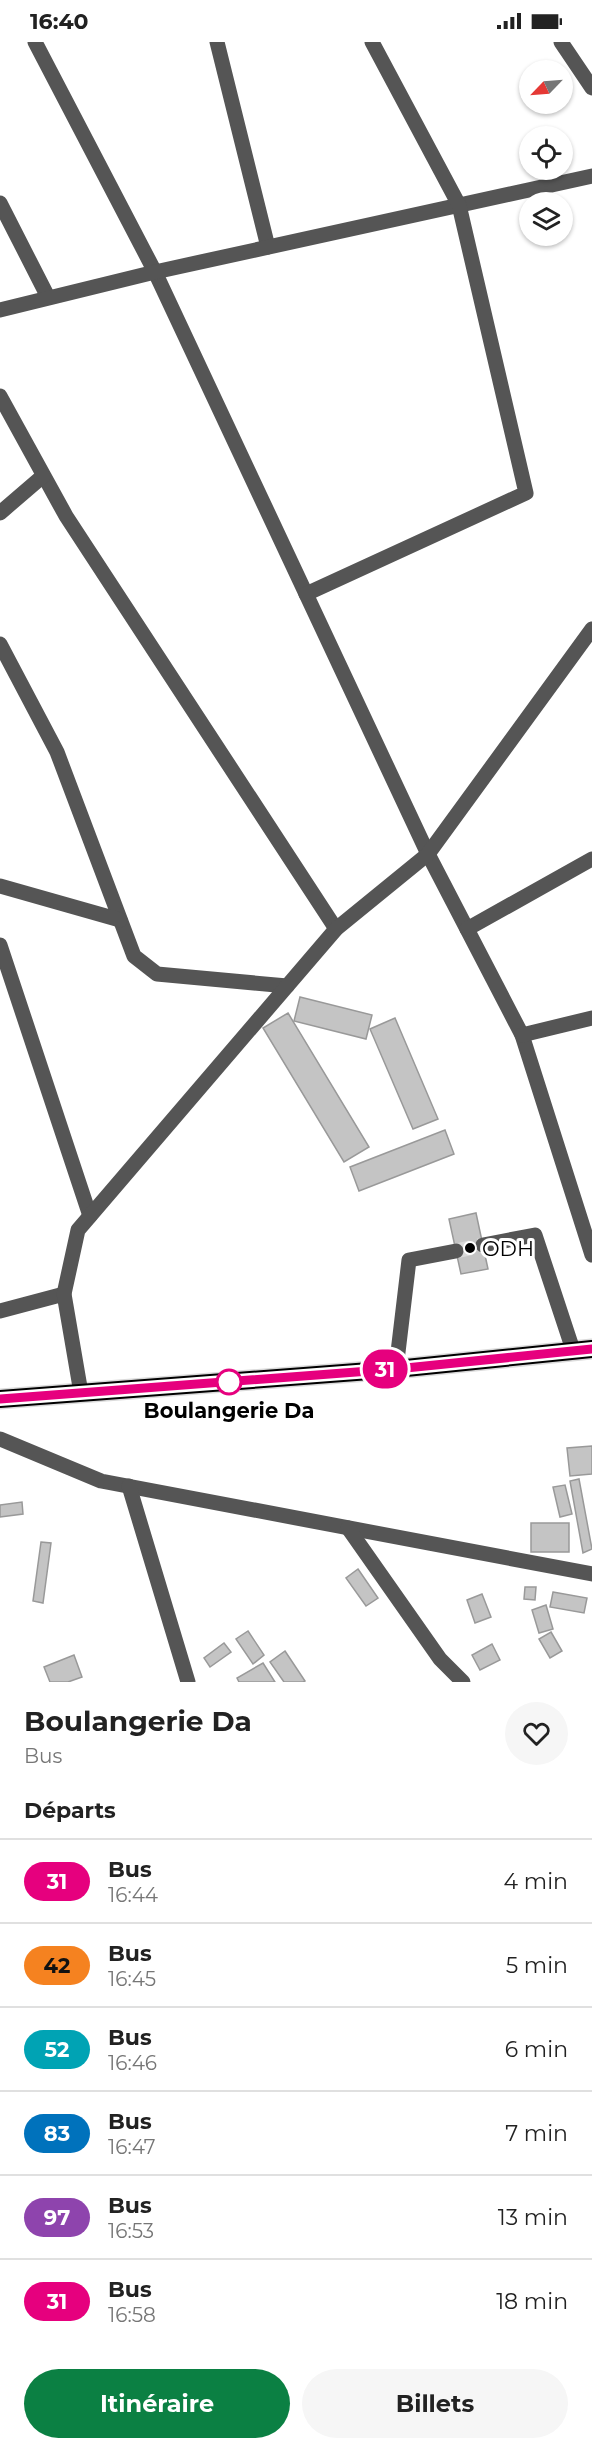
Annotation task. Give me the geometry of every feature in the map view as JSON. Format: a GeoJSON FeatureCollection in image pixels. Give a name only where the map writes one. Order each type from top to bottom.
{"type":"FeatureCollection","features":[{"type":"Feature","properties":{"kind":"highway"},"geometry":{"type":"LineString","coordinates":[[0,1399],[396,1369],[592,1348]]}},
{"type":"Feature","properties":{"kind":"street"},"geometry":{"type":"LineString","coordinates":[[35,42],[155,272],[428,854],[522,1035],[592,1255]]}},
{"type":"Feature","properties":{"kind":"street"},"geometry":{"type":"LineString","coordinates":[[217,42],[268,247]]}},
{"type":"Feature","properties":{"kind":"street"},"geometry":{"type":"LineString","coordinates":[[306,594],[526,493],[459,205],[372,42]]}},
{"type":"Feature","properties":{"kind":"street"},"geometry":{"type":"LineString","coordinates":[[561,42],[592,88]]}},
{"type":"Feature","properties":{"kind":"street"},"geometry":{"type":"LineString","coordinates":[[0,310],[155,272],[592,176]]}},
{"type":"Feature","properties":{"kind":"street"},"geometry":{"type":"LineString","coordinates":[[0,203],[48,297]]}},
{"type":"Feature","properties":{"kind":"street"},"geometry":{"type":"LineString","coordinates":[[0,396],[66,516],[336,929]]}},
{"type":"Feature","properties":{"kind":"street"},"geometry":{"type":"LineString","coordinates":[[0,513],[44,476]]}},
{"type":"Feature","properties":{"kind":"street"},"geometry":{"type":"LineString","coordinates":[[81,1393],[64,1294],[78,1230],[336,929],[428,854],[592,629]]}},
{"type":"Feature","properties":{"kind":"street"},"geometry":{"type":"LineString","coordinates":[[0,644],[57,752],[134,956],[157,974],[287,986]]}},
{"type":"Feature","properties":{"kind":"street"},"geometry":{"type":"LineString","coordinates":[[467,929],[592,859]]}},
{"type":"Feature","properties":{"kind":"street"},"geometry":{"type":"LineString","coordinates":[[0,886],[120,920]]}},
{"type":"Feature","properties":{"kind":"street"},"geometry":{"type":"LineString","coordinates":[[0,945],[90,1216]]}},
{"type":"Feature","properties":{"kind":"street"},"geometry":{"type":"LineString","coordinates":[[522,1035],[592,1018]]}},
{"type":"Feature","properties":{"kind":"street"},"geometry":{"type":"LineString","coordinates":[[483,1245],[536,1235],[573,1350]]}},
{"type":"Feature","properties":{"kind":"street"},"geometry":{"type":"LineString","coordinates":[[396,1369],[409,1260],[456,1251]]}},
{"type":"Feature","properties":{"kind":"street"},"geometry":{"type":"LineString","coordinates":[[0,1311],[64,1294]]}},
{"type":"Feature","properties":{"kind":"street"},"geometry":{"type":"LineString","coordinates":[[0,1439],[101,1481],[592,1574]]}},
{"type":"Feature","properties":{"kind":"street"},"geometry":{"type":"LineString","coordinates":[[129,1486],[188,1682]]}},
{"type":"Feature","properties":{"kind":"street"},"geometry":{"type":"LineString","coordinates":[[348,1528],[440,1659],[463,1682]]}},
{"type":"Feature","properties":{"kind":"building"},"geometry":{"type":"Polygon","coordinates":[[[300,997],[372,1015],[366,1039],[294,1021],[300,997]]]}},
{"type":"Feature","properties":{"kind":"building"},"geometry":{"type":"Polygon","coordinates":[[[288,1013],[369,1147],[344,1162],[263,1028],[288,1013]]]}},
{"type":"Feature","properties":{"kind":"building"},"geometry":{"type":"Polygon","coordinates":[[[395,1018],[438,1119],[413,1129],[370,1029],[395,1018]]]}},
{"type":"Feature","properties":{"kind":"building"},"geometry":{"type":"Polygon","coordinates":[[[445,1130],[454,1154],[359,1191],[350,1167],[445,1130]]]}},
{"type":"Feature","properties":{"kind":"building"},"geometry":{"type":"Polygon","coordinates":[[[476,1213],[488,1269],[461,1274],[449,1219],[476,1213]]]}},
{"type":"Feature","properties":{"kind":"building"},"geometry":{"type":"Polygon","coordinates":[[[592,1446],[592,1474],[570,1476],[567,1448],[592,1446]]]}},
{"type":"Feature","properties":{"kind":"building"},"geometry":{"type":"Polygon","coordinates":[[[579,1479],[592,1549],[583,1553],[570,1481],[579,1479]]]}},
{"type":"Feature","properties":{"kind":"building"},"geometry":{"type":"Polygon","coordinates":[[[565,1485],[572,1514],[560,1517],[553,1487],[565,1485]]]}},
{"type":"Feature","properties":{"kind":"building"},"geometry":{"type":"Polygon","coordinates":[[[22,1502],[23,1514],[0,1517],[0,1505],[22,1502]]]}},
{"type":"Feature","properties":{"kind":"building"},"geometry":{"type":"Polygon","coordinates":[[[531,1523],[569,1523],[569,1552],[531,1552],[531,1523]]]}},
{"type":"Feature","properties":{"kind":"building"},"geometry":{"type":"Polygon","coordinates":[[[41,1542],[51,1543],[43,1603],[33,1601],[41,1542]]]}},
{"type":"Feature","properties":{"kind":"building"},"geometry":{"type":"Polygon","coordinates":[[[358,1569],[378,1598],[366,1606],[346,1578],[358,1569]]]}},
{"type":"Feature","properties":{"kind":"building"},"geometry":{"type":"Polygon","coordinates":[[[525,1587],[536,1587],[535,1600],[524,1599],[525,1587]]]}},
{"type":"Feature","properties":{"kind":"building"},"geometry":{"type":"Polygon","coordinates":[[[553,1592],[587,1598],[584,1613],[550,1607],[553,1592]]]}},
{"type":"Feature","properties":{"kind":"building"},"geometry":{"type":"Polygon","coordinates":[[[482,1594],[491,1617],[475,1623],[467,1600],[482,1594]]]}},
{"type":"Feature","properties":{"kind":"building"},"geometry":{"type":"Polygon","coordinates":[[[546,1605],[553,1629],[539,1633],[532,1610],[546,1605]]]}},
{"type":"Feature","properties":{"kind":"building"},"geometry":{"type":"Polygon","coordinates":[[[248,1631],[264,1655],[253,1664],[236,1639],[248,1631]]]}},
{"type":"Feature","properties":{"kind":"building"},"geometry":{"type":"Polygon","coordinates":[[[551,1632],[562,1651],[550,1658],[539,1639],[551,1632]]]}},
{"type":"Feature","properties":{"kind":"building"},"geometry":{"type":"Polygon","coordinates":[[[224,1643],[231,1652],[210,1667],[204,1658],[224,1643]]]}},
{"type":"Feature","properties":{"kind":"building"},"geometry":{"type":"Polygon","coordinates":[[[492,1644],[500,1660],[480,1670],[472,1655],[492,1644]]]}},
{"type":"Feature","properties":{"kind":"building"},"geometry":{"type":"Polygon","coordinates":[[[285,1651],[305,1681],[284,1682],[270,1662],[285,1651]]]}},
{"type":"Feature","properties":{"kind":"building"},"geometry":{"type":"Polygon","coordinates":[[[74,1655],[82,1677],[68,1682],[50,1682],[44,1667],[74,1655]]]}},
{"type":"Feature","properties":{"kind":"building"},"geometry":{"type":"Polygon","coordinates":[[[263,1663],[275,1682],[239,1682],[237,1678],[263,1663]]]}},
{"type":"Feature","properties":{"kind":"tunnel"},"geometry":{"type":"LineString","coordinates":[[456,1251],[483,1245]]}},
{"type":"Feature","properties":{"kind":"bus line","name":"31"},"geometry":{"type":"LineString","coordinates":[[0,1399],[396,1369],[592,1349]]}},
{"type":"Feature","properties":{"kind":"place","name":"ODH"},"geometry":{"type":"Point","coordinates":[470,1248]}},
{"type":"Feature","properties":{"kind":"place","name":"Boulangerie Da"},"geometry":{"type":"Point","coordinates":[229,1382]}}]}
